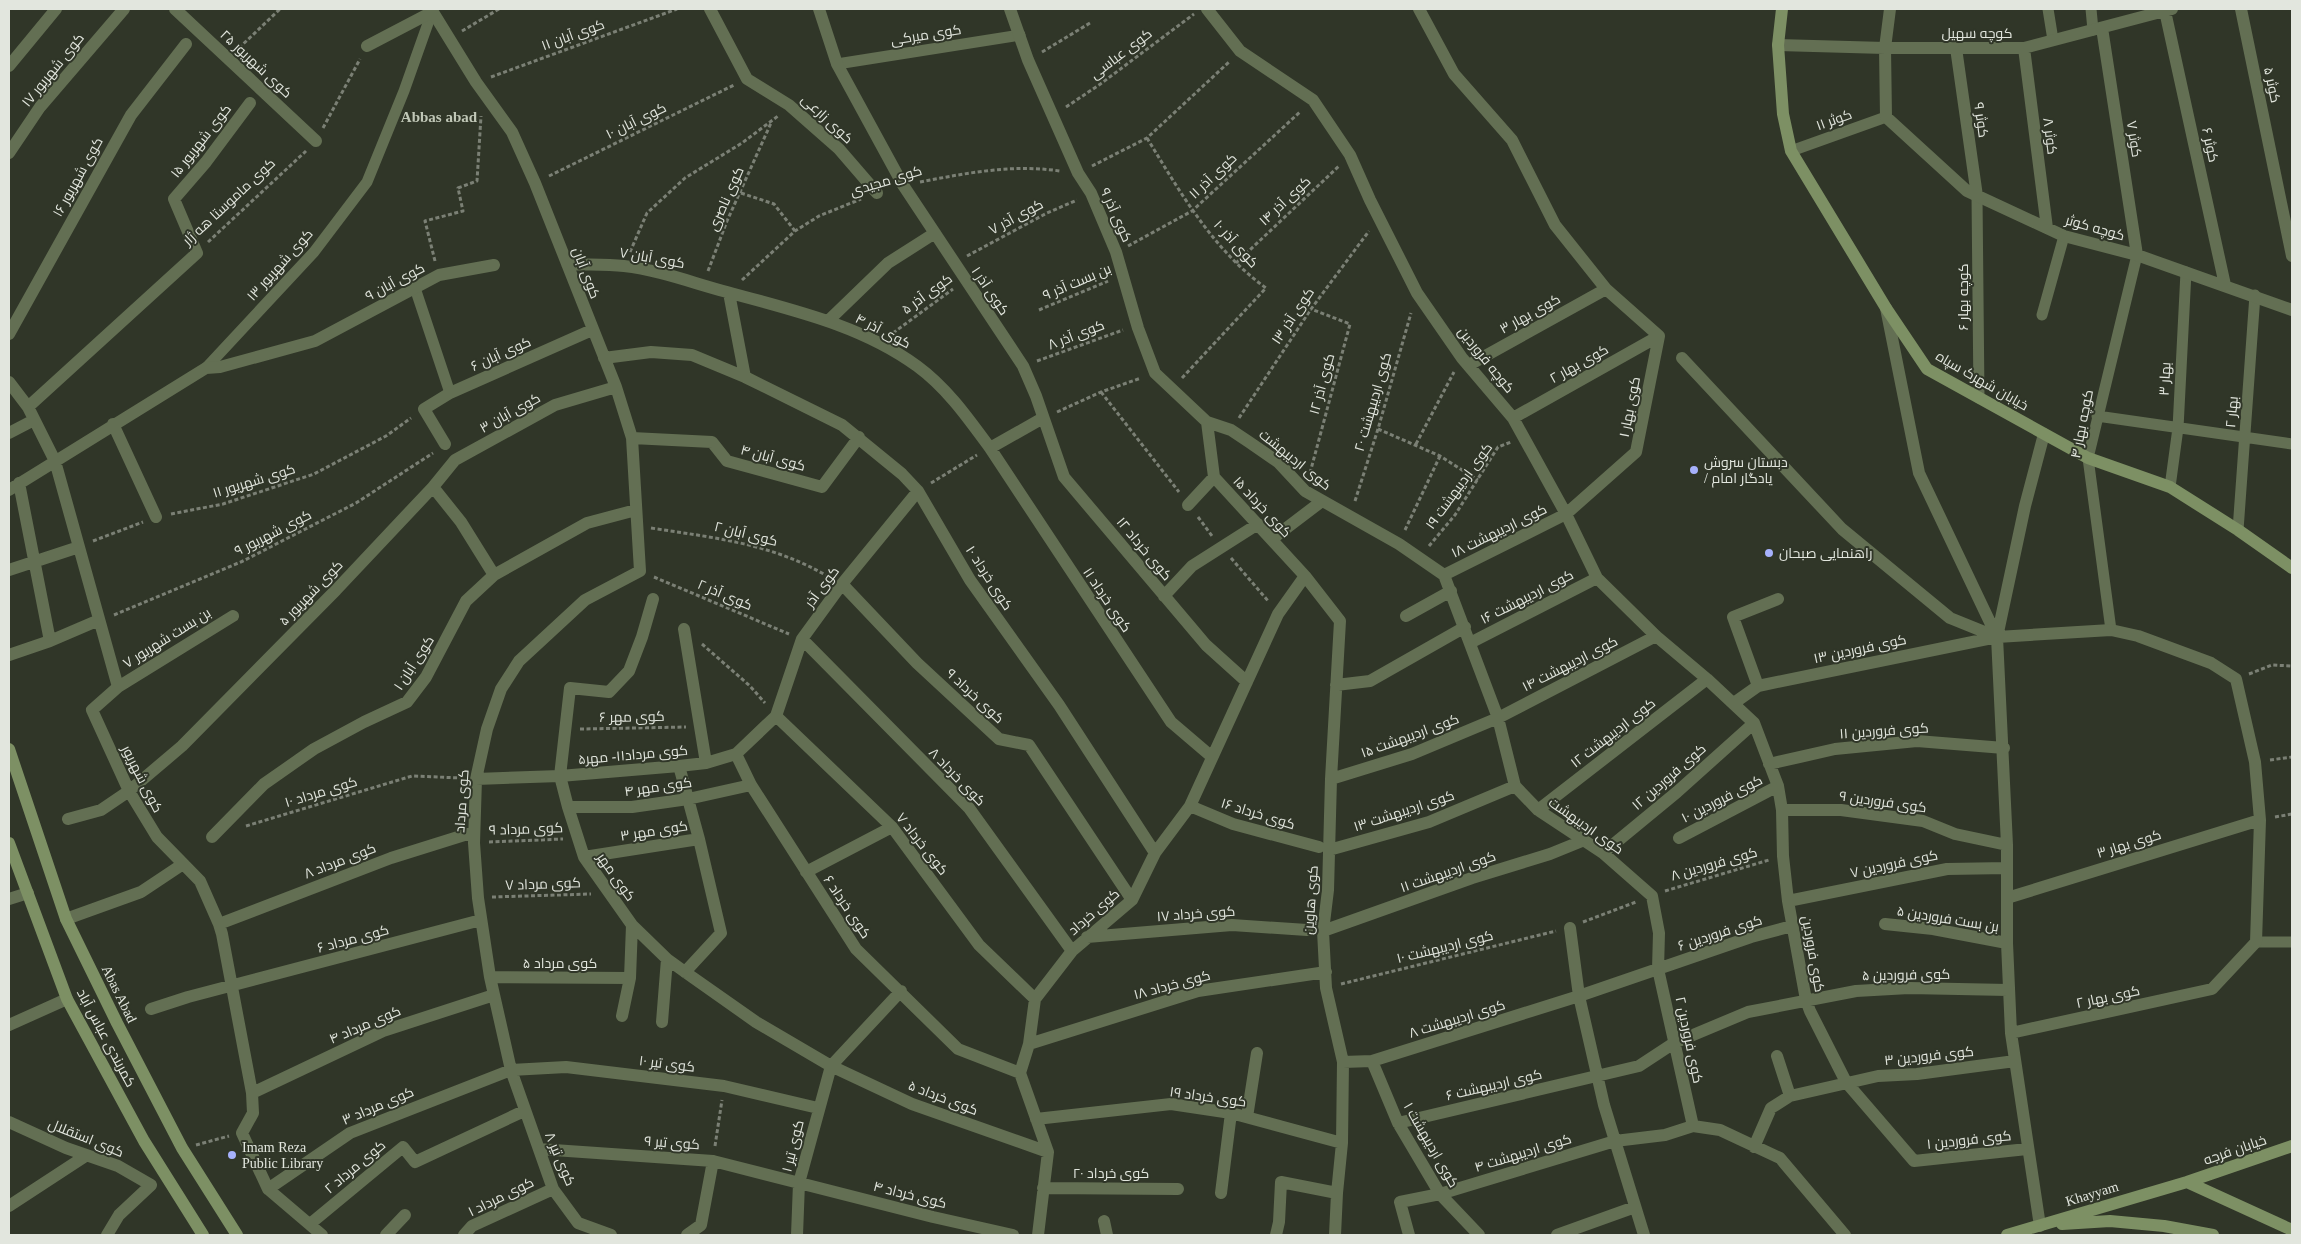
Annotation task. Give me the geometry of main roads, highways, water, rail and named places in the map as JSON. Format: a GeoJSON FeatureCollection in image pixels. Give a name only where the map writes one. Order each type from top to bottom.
{"type":"FeatureCollection","features":[{"type":"Feature","properties":{"kind":"main road","name":"خیابان شهرک سپاه"},"geometry":{"type":"LineString","coordinates":[[1782,9],[1778,45],[1783,114],[1791,151],[1886,308],[1927,369],[2088,458],[2170,487],[2238,530],[2292,568]]}},
{"type":"Feature","properties":{"kind":"main road","name":"Abas Abad"},"geometry":{"type":"LineString","coordinates":[[9,749],[66,919],[182,1148],[237,1235]]}},
{"type":"Feature","properties":{"kind":"main road","name":"کمربندی عباس آباد"},"geometry":{"type":"LineString","coordinates":[[9,842],[67,999],[144,1141],[203,1235]]}},
{"type":"Feature","properties":{"kind":"main road","name":"خیابان فرجه"},"geometry":{"type":"LineString","coordinates":[[2187,1182],[2292,1146]]}},
{"type":"Feature","properties":{"kind":"main road","name":"Khayyam"},"geometry":{"type":"LineString","coordinates":[[2007,1235],[2187,1182]]}},
{"type":"Feature","properties":{"kind":"main road"},"geometry":{"type":"LineString","coordinates":[[2187,1182],[2292,1230]]}},
{"type":"Feature","properties":{"kind":"main road"},"geometry":{"type":"LineString","coordinates":[[2040,1226],[2110,1221],[2164,1226],[2213,1235]]}},
{"type":"Feature","properties":{"kind":"place","name":"دبستان سروش / یادگار امام"},"geometry":{"type":"Point","coordinates":[1694,470]}},
{"type":"Feature","properties":{"kind":"place","name":"راهنمایی صبحان"},"geometry":{"type":"Point","coordinates":[1769,553]}},
{"type":"Feature","properties":{"kind":"place","name":"Imam Reza Public Library"},"geometry":{"type":"Point","coordinates":[232,1155]}},
{"type":"Feature","properties":{"kind":"district","name":"Abbas abad"},"geometry":{"type":"Point","coordinates":[439,117]}}]}
